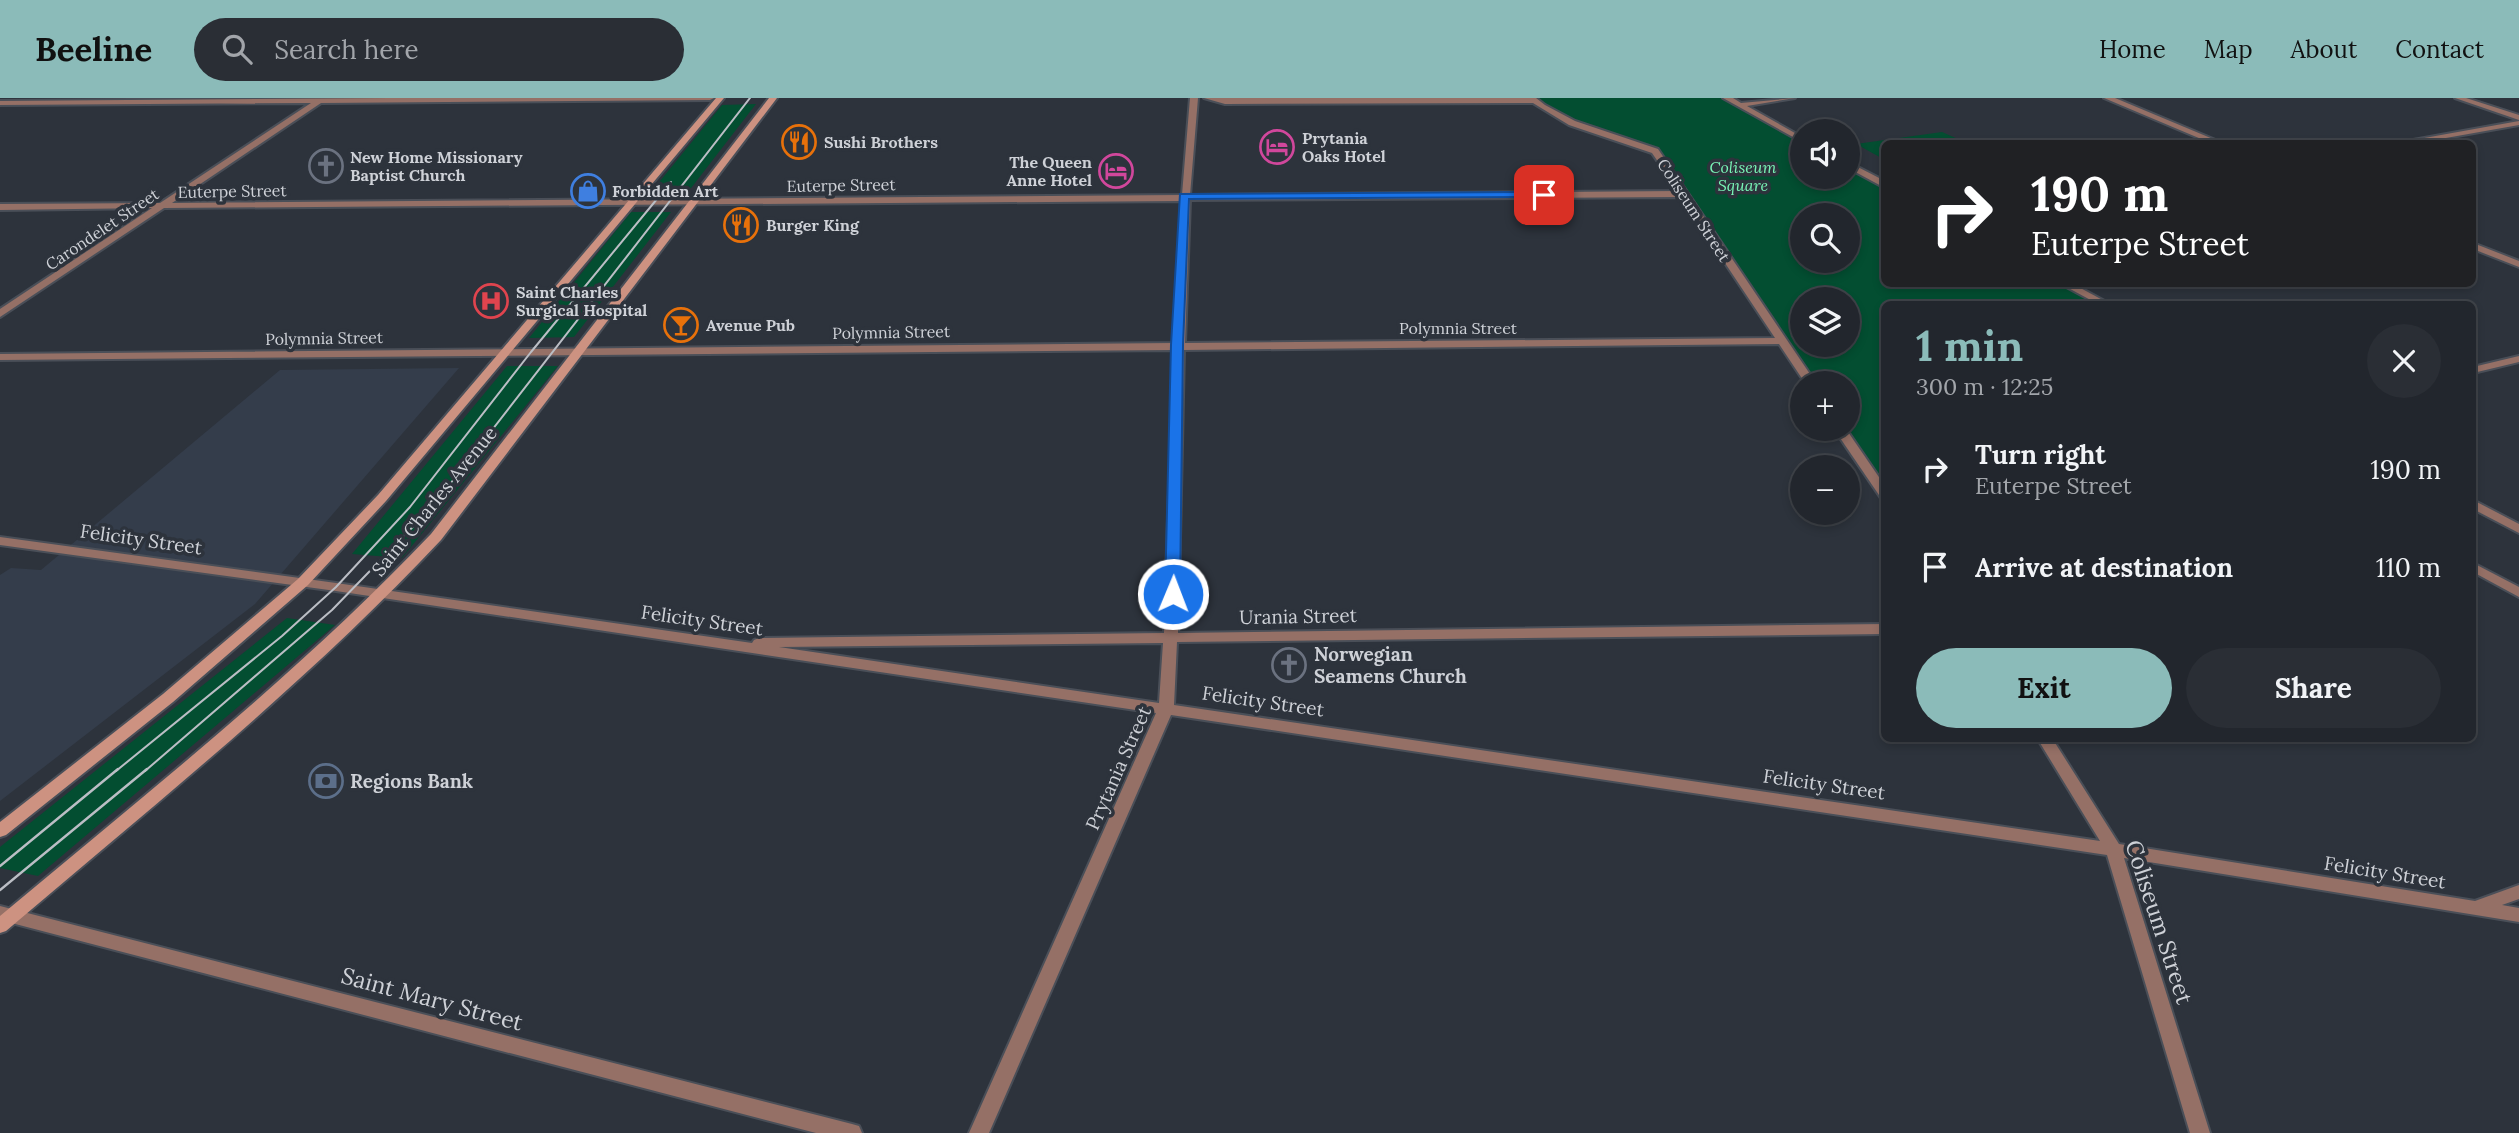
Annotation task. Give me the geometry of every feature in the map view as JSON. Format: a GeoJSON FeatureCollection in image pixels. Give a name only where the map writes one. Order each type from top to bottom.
{"type":"FeatureCollection","features":[{"type":"Feature","properties":{"kind":"main road","name":"Saint Charles Avenue"},"geometry":{"type":"LineString","coordinates":[[0,831],[168,698],[303,582],[382,498],[720,98]]}},
{"type":"Feature","properties":{"kind":"main road","name":"Saint Charles Avenue"},"geometry":{"type":"LineString","coordinates":[[4,918],[285,684],[384,595],[436,537],[773,98]]}},
{"type":"Feature","properties":{"kind":"street"},"geometry":{"type":"LineString","coordinates":[[0,103],[710,98]]}},
{"type":"Feature","properties":{"kind":"street","name":"Prytania Street"},"geometry":{"type":"LineString","coordinates":[[979,1133],[1166,708],[1172,637],[1177,345],[1184,196],[1194,98]]}},
{"type":"Feature","properties":{"kind":"street"},"geometry":{"type":"LineString","coordinates":[[1208,98],[1225,102],[1532,100]]}},
{"type":"Feature","properties":{"kind":"street"},"geometry":{"type":"LineString","coordinates":[[1727,98],[1790,133]]}},
{"type":"Feature","properties":{"kind":"street"},"geometry":{"type":"LineString","coordinates":[[1739,105],[1791,98]]}},
{"type":"Feature","properties":{"kind":"street"},"geometry":{"type":"LineString","coordinates":[[2108,98],[2211,140]]}},
{"type":"Feature","properties":{"kind":"street"},"geometry":{"type":"LineString","coordinates":[[2459,98],[2519,120]]}},
{"type":"Feature","properties":{"kind":"street","name":"Carondelet Street"},"geometry":{"type":"LineString","coordinates":[[0,314],[322,100]]}},
{"type":"Feature","properties":{"kind":"street","name":"Coliseum Street"},"geometry":{"type":"LineString","coordinates":[[1532,100],[1567,120],[1655,151],[1802,371]]}},
{"type":"Feature","properties":{"kind":"street"},"geometry":{"type":"LineString","coordinates":[[2416,140],[2519,120]]}},
{"type":"Feature","properties":{"kind":"street"},"geometry":{"type":"LineString","coordinates":[[1860,171],[1881,183]]}},
{"type":"Feature","properties":{"kind":"street","name":"Euterpe Street"},"geometry":{"type":"LineString","coordinates":[[0,207],[1683,194]]}},
{"type":"Feature","properties":{"kind":"street"},"geometry":{"type":"LineString","coordinates":[[2476,247],[2519,264]]}},
{"type":"Feature","properties":{"kind":"street"},"geometry":{"type":"LineString","coordinates":[[2072,287],[2099,301]]}},
{"type":"Feature","properties":{"kind":"street","name":"Polymnia Street"},"geometry":{"type":"LineString","coordinates":[[0,357],[1781,341]]}},
{"type":"Feature","properties":{"kind":"street"},"geometry":{"type":"LineString","coordinates":[[2476,369],[2519,359]]}},
{"type":"Feature","properties":{"kind":"street"},"geometry":{"type":"LineString","coordinates":[[1848,441],[1881,489]]}},
{"type":"Feature","properties":{"kind":"street"},"geometry":{"type":"LineString","coordinates":[[2476,505],[2519,528]]}},
{"type":"Feature","properties":{"kind":"street","name":"Felicity Street"},"geometry":{"type":"LineString","coordinates":[[0,541],[303,582],[2113,848],[2519,915]]}},
{"type":"Feature","properties":{"kind":"street"},"geometry":{"type":"LineString","coordinates":[[2476,569],[2519,593]]}},
{"type":"Feature","properties":{"kind":"street","name":"Urania Street"},"geometry":{"type":"LineString","coordinates":[[712,643],[1881,629]]}},
{"type":"Feature","properties":{"kind":"street","name":"Coliseum Street"},"geometry":{"type":"LineString","coordinates":[[2047,742],[2113,848],[2200,1133]]}},
{"type":"Feature","properties":{"kind":"street"},"geometry":{"type":"LineString","coordinates":[[2475,908],[2519,892]]}},
{"type":"Feature","properties":{"kind":"street","name":"Saint Mary Street"},"geometry":{"type":"LineString","coordinates":[[4,918],[852,1133]]}},
{"type":"Feature","properties":{"kind":"shaded area"},"geometry":{"type":"Polygon","coordinates":[[[459,368],[255,604],[0,801],[0,575],[11,568],[41,570],[280,370],[459,368]]]}},
{"type":"Feature","properties":{"kind":"green space","name":"Coliseum Square"},"geometry":{"type":"Polygon","coordinates":[[[1531,98],[1727,98],[1790,133],[1790,189],[1860,189],[1860,171],[1881,183],[1881,287],[2072,287],[2099,301],[1881,301],[1881,489],[1848,441],[1860,441],[1860,371],[1802,371],[1793,357],[1860,357],[1860,287],[1790,287],[1790,353],[1655,151],[1555,115],[1531,98]]]}},
{"type":"Feature","properties":{"kind":"green space"},"geometry":{"type":"Polygon","coordinates":[[[756,104],[688,192],[651,192],[722,105],[756,104]]]}},
{"type":"Feature","properties":{"kind":"green space"},"geometry":{"type":"Polygon","coordinates":[[[1942,132],[1960,140],[1885,140],[1942,132]]]}},
{"type":"Feature","properties":{"kind":"green space"},"geometry":{"type":"Polygon","coordinates":[[[1881,141],[1881,158],[1860,146],[1860,143],[1881,141]]]}},
{"type":"Feature","properties":{"kind":"green space"},"geometry":{"type":"Polygon","coordinates":[[[631,212],[671,212],[574,337],[529,338],[631,212]]]}},
{"type":"Feature","properties":{"kind":"green space"},"geometry":{"type":"Polygon","coordinates":[[[507,366],[558,366],[402,558],[352,554],[507,366]]]}},
{"type":"Feature","properties":{"kind":"green space"},"geometry":{"type":"Polygon","coordinates":[[[287,618],[335,625],[38,876],[0,868],[0,847],[287,618]]]}},
{"type":"Feature","properties":{"kind":"tram line"},"geometry":{"type":"LineString","coordinates":[[145,771],[332,610],[433,506],[750,98]]}},
{"type":"Feature","properties":{"kind":"tram line"},"geometry":{"type":"LineString","coordinates":[[116,771],[282,636],[336,587],[410,507],[531,352],[671,182]]}},
{"type":"Feature","properties":{"kind":"tram line"},"geometry":{"type":"LineString","coordinates":[[0,866],[118,769]]}},
{"type":"Feature","properties":{"kind":"tram line"},"geometry":{"type":"LineString","coordinates":[[0,890],[147,769]]}},
{"type":"Feature","properties":{"kind":"place","name":"Sushi Brothers"},"geometry":{"type":"Point","coordinates":[799,142]}},
{"type":"Feature","properties":{"kind":"place","name":"Prytania Oaks Hotel"},"geometry":{"type":"Point","coordinates":[1277,147]}},
{"type":"Feature","properties":{"kind":"place","name":"New Home Missionary Baptist Church"},"geometry":{"type":"Point","coordinates":[326,166]}},
{"type":"Feature","properties":{"kind":"place","name":"The Queen Anne Hotel"},"geometry":{"type":"Point","coordinates":[1116,171]}},
{"type":"Feature","properties":{"kind":"place","name":"Forbidden Art"},"geometry":{"type":"Point","coordinates":[588,191]}},
{"type":"Feature","properties":{"kind":"place","name":"Burger King"},"geometry":{"type":"Point","coordinates":[741,225]}},
{"type":"Feature","properties":{"kind":"place","name":"Saint Charles Surgical Hospital"},"geometry":{"type":"Point","coordinates":[491,301]}},
{"type":"Feature","properties":{"kind":"place","name":"Avenue Pub"},"geometry":{"type":"Point","coordinates":[681,325]}},
{"type":"Feature","properties":{"kind":"place","name":"Norwegian Seamens Church"},"geometry":{"type":"Point","coordinates":[1289,665]}},
{"type":"Feature","properties":{"kind":"place","name":"Regions Bank"},"geometry":{"type":"Point","coordinates":[326,781]}},
{"type":"Feature","properties":{"kind":"route"},"geometry":{"type":"LineString","coordinates":[[1173,594],[1177,345],[1184,196],[1544,195]]}}]}
